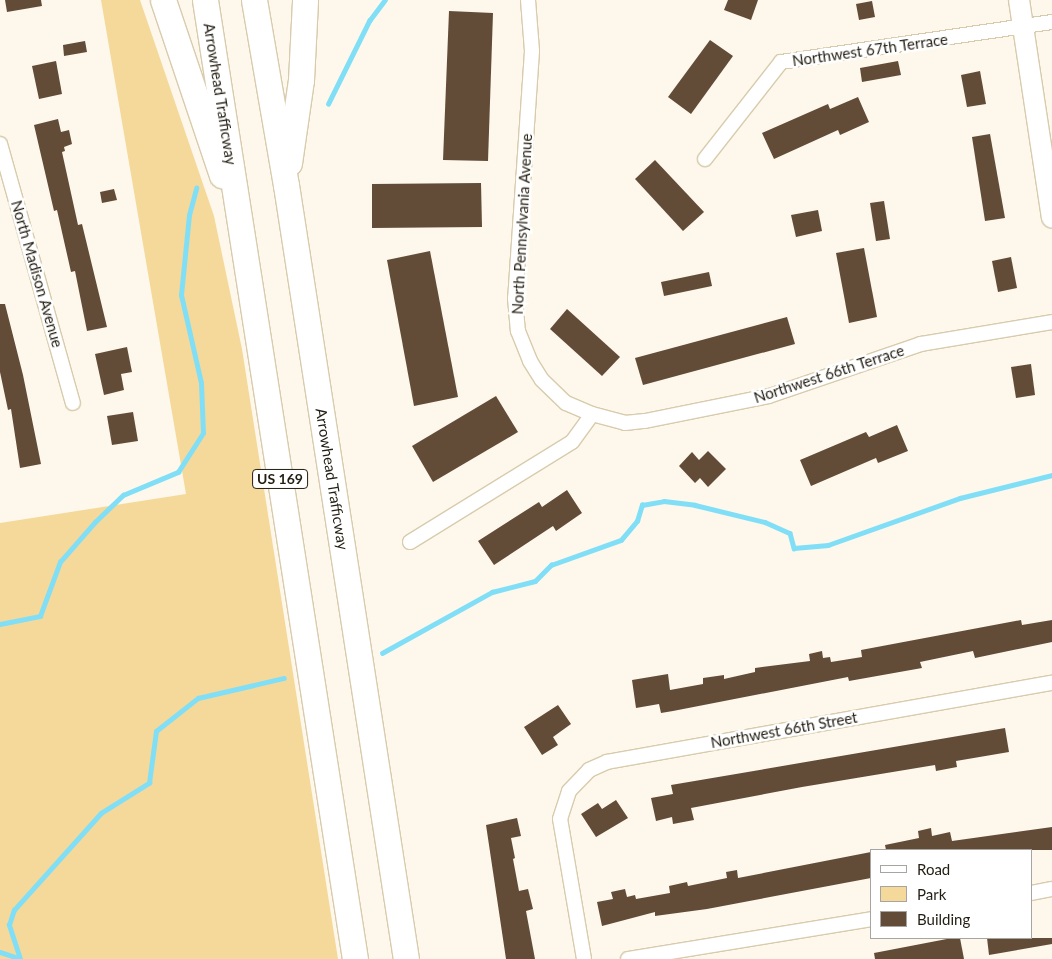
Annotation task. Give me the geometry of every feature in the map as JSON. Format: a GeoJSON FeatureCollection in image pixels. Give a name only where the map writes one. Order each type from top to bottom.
{"type":"FeatureCollection","features":[{"type":"Feature","properties":{"kind":"highway"},"geometry":{"type":"LineString","coordinates":[[163,0],[203,124],[241,224]]}},
{"type":"Feature","properties":{"kind":"highway","name":"Arrowhead Trafficway"},"geometry":{"type":"LineString","coordinates":[[205,0],[354,959]]}},
{"type":"Feature","properties":{"kind":"highway","name":"Arrowhead Trafficway"},"geometry":{"type":"LineString","coordinates":[[254,0],[286,185],[406,959]]}},
{"type":"Feature","properties":{"kind":"highway"},"geometry":{"type":"LineString","coordinates":[[286,185],[301,80],[305,0]]}},
{"type":"Feature","properties":{"kind":"street","name":"North Pennsylvania Avenue"},"geometry":{"type":"LineString","coordinates":[[528,0],[532,52],[515,298],[518,331],[530,362],[542,380],[566,403],[592,414]]}},
{"type":"Feature","properties":{"kind":"street"},"geometry":{"type":"LineString","coordinates":[[1019,0],[1052,218]]}},
{"type":"Feature","properties":{"kind":"street","name":"Northwest 67th Terrace"},"geometry":{"type":"LineString","coordinates":[[704,159],[780,62],[1024,28],[1052,22]]}},
{"type":"Feature","properties":{"kind":"street","name":"North Madison Avenue"},"geometry":{"type":"LineString","coordinates":[[0,144],[74,403]]}},
{"type":"Feature","properties":{"kind":"street","name":"Northwest 66th Terrace"},"geometry":{"type":"LineString","coordinates":[[592,414],[618,422],[645,421],[769,396],[921,344],[1052,322]]}},
{"type":"Feature","properties":{"kind":"street"},"geometry":{"type":"LineString","coordinates":[[410,542],[572,442],[592,414]]}},
{"type":"Feature","properties":{"kind":"street","name":"Northwest 66th Street"},"geometry":{"type":"LineString","coordinates":[[584,959],[560,819],[564,800],[578,779],[608,762],[1052,683]]}},
{"type":"Feature","properties":{"kind":"street"},"geometry":{"type":"LineString","coordinates":[[1032,893],[1052,889]]}},
{"type":"Feature","properties":{"kind":"street"},"geometry":{"type":"LineString","coordinates":[[628,959],[870,919]]}},
{"type":"Feature","properties":{"kind":"green space"},"geometry":{"type":"Polygon","coordinates":[[[101,0],[140,0],[214,216],[242,349],[338,959],[0,959],[0,523],[186,494],[101,0]]]}},
{"type":"Feature","properties":{"kind":"building"},"geometry":{"type":"Polygon","coordinates":[[[5,0],[41,0],[42,6],[7,12],[5,0]]]}},
{"type":"Feature","properties":{"kind":"building"},"geometry":{"type":"Polygon","coordinates":[[[728,0],[758,0],[751,20],[724,10],[728,0]]]}},
{"type":"Feature","properties":{"kind":"building"},"geometry":{"type":"Polygon","coordinates":[[[872,1],[875,17],[859,20],[856,4],[872,1]]]}},
{"type":"Feature","properties":{"kind":"building"},"geometry":{"type":"Polygon","coordinates":[[[449,11],[493,13],[488,161],[443,160],[449,11]]]}},
{"type":"Feature","properties":{"kind":"building"},"geometry":{"type":"Polygon","coordinates":[[[710,40],[733,56],[691,114],[668,97],[710,40]]]}},
{"type":"Feature","properties":{"kind":"building"},"geometry":{"type":"Polygon","coordinates":[[[85,41],[87,52],[64,56],[63,45],[85,41]]]}},
{"type":"Feature","properties":{"kind":"building"},"geometry":{"type":"Polygon","coordinates":[[[56,61],[62,94],[39,99],[32,66],[56,61]]]}},
{"type":"Feature","properties":{"kind":"building"},"geometry":{"type":"Polygon","coordinates":[[[898,61],[901,75],[862,82],[860,68],[898,61]]]}},
{"type":"Feature","properties":{"kind":"building"},"geometry":{"type":"Polygon","coordinates":[[[980,71],[986,104],[967,107],[961,75],[980,71]]]}},
{"type":"Feature","properties":{"kind":"building"},"geometry":{"type":"Polygon","coordinates":[[[858,97],[869,122],[840,135],[838,130],[774,159],[762,133],[828,104],[830,109],[858,97]]]}},
{"type":"Feature","properties":{"kind":"building"},"geometry":{"type":"Polygon","coordinates":[[[58,119],[61,132],[69,130],[72,144],[64,147],[65,151],[62,152],[78,225],[82,224],[107,327],[87,331],[75,271],[71,272],[57,210],[54,211],[34,125],[58,119]]]}},
{"type":"Feature","properties":{"kind":"building"},"geometry":{"type":"Polygon","coordinates":[[[990,134],[1005,218],[985,221],[972,137],[990,134]]]}},
{"type":"Feature","properties":{"kind":"building"},"geometry":{"type":"Polygon","coordinates":[[[655,160],[704,212],[683,231],[635,179],[655,160]]]}},
{"type":"Feature","properties":{"kind":"building"},"geometry":{"type":"Polygon","coordinates":[[[481,183],[482,227],[372,228],[372,184],[481,183]]]}},
{"type":"Feature","properties":{"kind":"building"},"geometry":{"type":"Polygon","coordinates":[[[114,189],[117,200],[102,203],[100,192],[114,189]]]}},
{"type":"Feature","properties":{"kind":"building"},"geometry":{"type":"Polygon","coordinates":[[[884,201],[890,239],[876,241],[870,203],[884,201]]]}},
{"type":"Feature","properties":{"kind":"building"},"geometry":{"type":"Polygon","coordinates":[[[818,210],[822,231],[796,237],[791,215],[818,210]]]}},
{"type":"Feature","properties":{"kind":"building"},"geometry":{"type":"Polygon","coordinates":[[[864,248],[877,317],[849,323],[836,253],[864,248]]]}},
{"type":"Feature","properties":{"kind":"building"},"geometry":{"type":"Polygon","coordinates":[[[430,251],[458,397],[414,406],[387,260],[430,251]]]}},
{"type":"Feature","properties":{"kind":"building"},"geometry":{"type":"Polygon","coordinates":[[[1011,257],[1017,288],[998,292],[992,261],[1011,257]]]}},
{"type":"Feature","properties":{"kind":"building"},"geometry":{"type":"Polygon","coordinates":[[[709,272],[712,286],[664,296],[661,282],[709,272]]]}},
{"type":"Feature","properties":{"kind":"building"},"geometry":{"type":"Polygon","coordinates":[[[0,304],[5,304],[23,375],[41,464],[20,468],[11,409],[8,410],[0,372],[0,304]]]}},
{"type":"Feature","properties":{"kind":"building"},"geometry":{"type":"Polygon","coordinates":[[[567,309],[620,357],[602,376],[550,329],[567,309]]]}},
{"type":"Feature","properties":{"kind":"building"},"geometry":{"type":"Polygon","coordinates":[[[787,317],[795,344],[643,385],[635,358],[787,317]]]}},
{"type":"Feature","properties":{"kind":"building"},"geometry":{"type":"Polygon","coordinates":[[[127,347],[132,372],[121,374],[124,390],[104,395],[95,354],[127,347]]]}},
{"type":"Feature","properties":{"kind":"building"},"geometry":{"type":"Polygon","coordinates":[[[1031,364],[1035,395],[1016,398],[1011,367],[1031,364]]]}},
{"type":"Feature","properties":{"kind":"building"},"geometry":{"type":"Polygon","coordinates":[[[496,396],[518,432],[433,482],[412,446],[496,396]]]}},
{"type":"Feature","properties":{"kind":"building"},"geometry":{"type":"Polygon","coordinates":[[[133,412],[138,441],[112,445],[107,416],[133,412]]]}},
{"type":"Feature","properties":{"kind":"building"},"geometry":{"type":"Polygon","coordinates":[[[897,425],[908,451],[878,463],[876,458],[811,486],[800,460],[866,432],[869,437],[897,425]]]}},
{"type":"Feature","properties":{"kind":"building"},"geometry":{"type":"Polygon","coordinates":[[[708,451],[726,469],[708,487],[700,478],[695,483],[679,466],[692,452],[699,460],[708,451]]]}},
{"type":"Feature","properties":{"kind":"building"},"geometry":{"type":"Polygon","coordinates":[[[567,490],[582,513],[556,531],[553,526],[494,565],[478,541],[539,502],[542,507],[567,490]]]}},
{"type":"Feature","properties":{"kind":"building"},"geometry":{"type":"Polygon","coordinates":[[[1021,620],[1022,625],[1052,620],[1052,642],[975,658],[973,651],[920,662],[922,668],[849,681],[848,677],[661,713],[659,704],[636,708],[632,680],[668,674],[670,690],[703,684],[703,678],[724,675],[724,679],[755,672],[755,668],[810,661],[809,654],[822,651],[823,658],[830,657],[831,662],[862,657],[861,650],[1021,620]]]}},
{"type":"Feature","properties":{"kind":"building"},"geometry":{"type":"Polygon","coordinates":[[[558,705],[571,724],[553,737],[558,745],[542,755],[524,727],[558,705]]]}},
{"type":"Feature","properties":{"kind":"building"},"geometry":{"type":"Polygon","coordinates":[[[1005,728],[1009,752],[956,761],[957,767],[936,771],[935,765],[802,787],[691,808],[694,820],[673,824],[672,817],[656,821],[651,798],[673,794],[671,785],[1005,728]]]}},
{"type":"Feature","properties":{"kind":"building"},"geometry":{"type":"Polygon","coordinates":[[[616,800],[628,818],[596,837],[581,814],[598,803],[602,809],[616,800]]]}},
{"type":"Feature","properties":{"kind":"building"},"geometry":{"type":"Polygon","coordinates":[[[517,818],[521,836],[511,838],[515,858],[513,859],[519,891],[528,889],[533,909],[526,911],[535,959],[506,959],[486,825],[517,818]]]}},
{"type":"Feature","properties":{"kind":"building"},"geometry":{"type":"Polygon","coordinates":[[[1052,827],[1052,850],[886,849],[885,845],[919,838],[918,831],[931,828],[932,836],[950,832],[952,841],[1052,827]]]}},
{"type":"Feature","properties":{"kind":"building"},"geometry":{"type":"Polygon","coordinates":[[[870,852],[870,878],[707,909],[655,916],[655,912],[602,926],[597,902],[613,899],[611,892],[625,889],[627,897],[635,895],[636,899],[670,893],[669,886],[687,882],[688,886],[727,878],[726,872],[737,870],[738,878],[870,852]]]}},
{"type":"Feature","properties":{"kind":"building"},"geometry":{"type":"Polygon","coordinates":[[[1052,938],[1052,944],[989,955],[987,939],[1052,938]]]}},
{"type":"Feature","properties":{"kind":"building"},"geometry":{"type":"Polygon","coordinates":[[[947,939],[960,939],[964,959],[875,959],[874,953],[947,939]]]}},
{"type":"Feature","properties":{"kind":"waterway"},"geometry":{"type":"LineString","coordinates":[[328,104],[369,21],[385,0]]}},
{"type":"Feature","properties":{"kind":"waterway"},"geometry":{"type":"LineString","coordinates":[[0,624],[40,616],[60,562],[95,522],[123,495],[178,472],[203,433],[201,383],[181,295],[189,215],[196,188]]}},
{"type":"Feature","properties":{"kind":"waterway"},"geometry":{"type":"LineString","coordinates":[[382,653],[492,592],[535,581],[551,565],[621,540],[637,521],[642,505],[664,501],[695,505],[765,522],[790,533],[794,548],[828,545],[960,498],[1052,475]]}},
{"type":"Feature","properties":{"kind":"waterway"},"geometry":{"type":"LineString","coordinates":[[20,959],[9,925],[14,910],[101,813],[149,783],[156,731],[198,698],[284,678]]}},
{"type":"Feature","properties":{"kind":"waterway"},"geometry":{"type":"LineString","coordinates":[[0,952],[19,958]]}}]}
